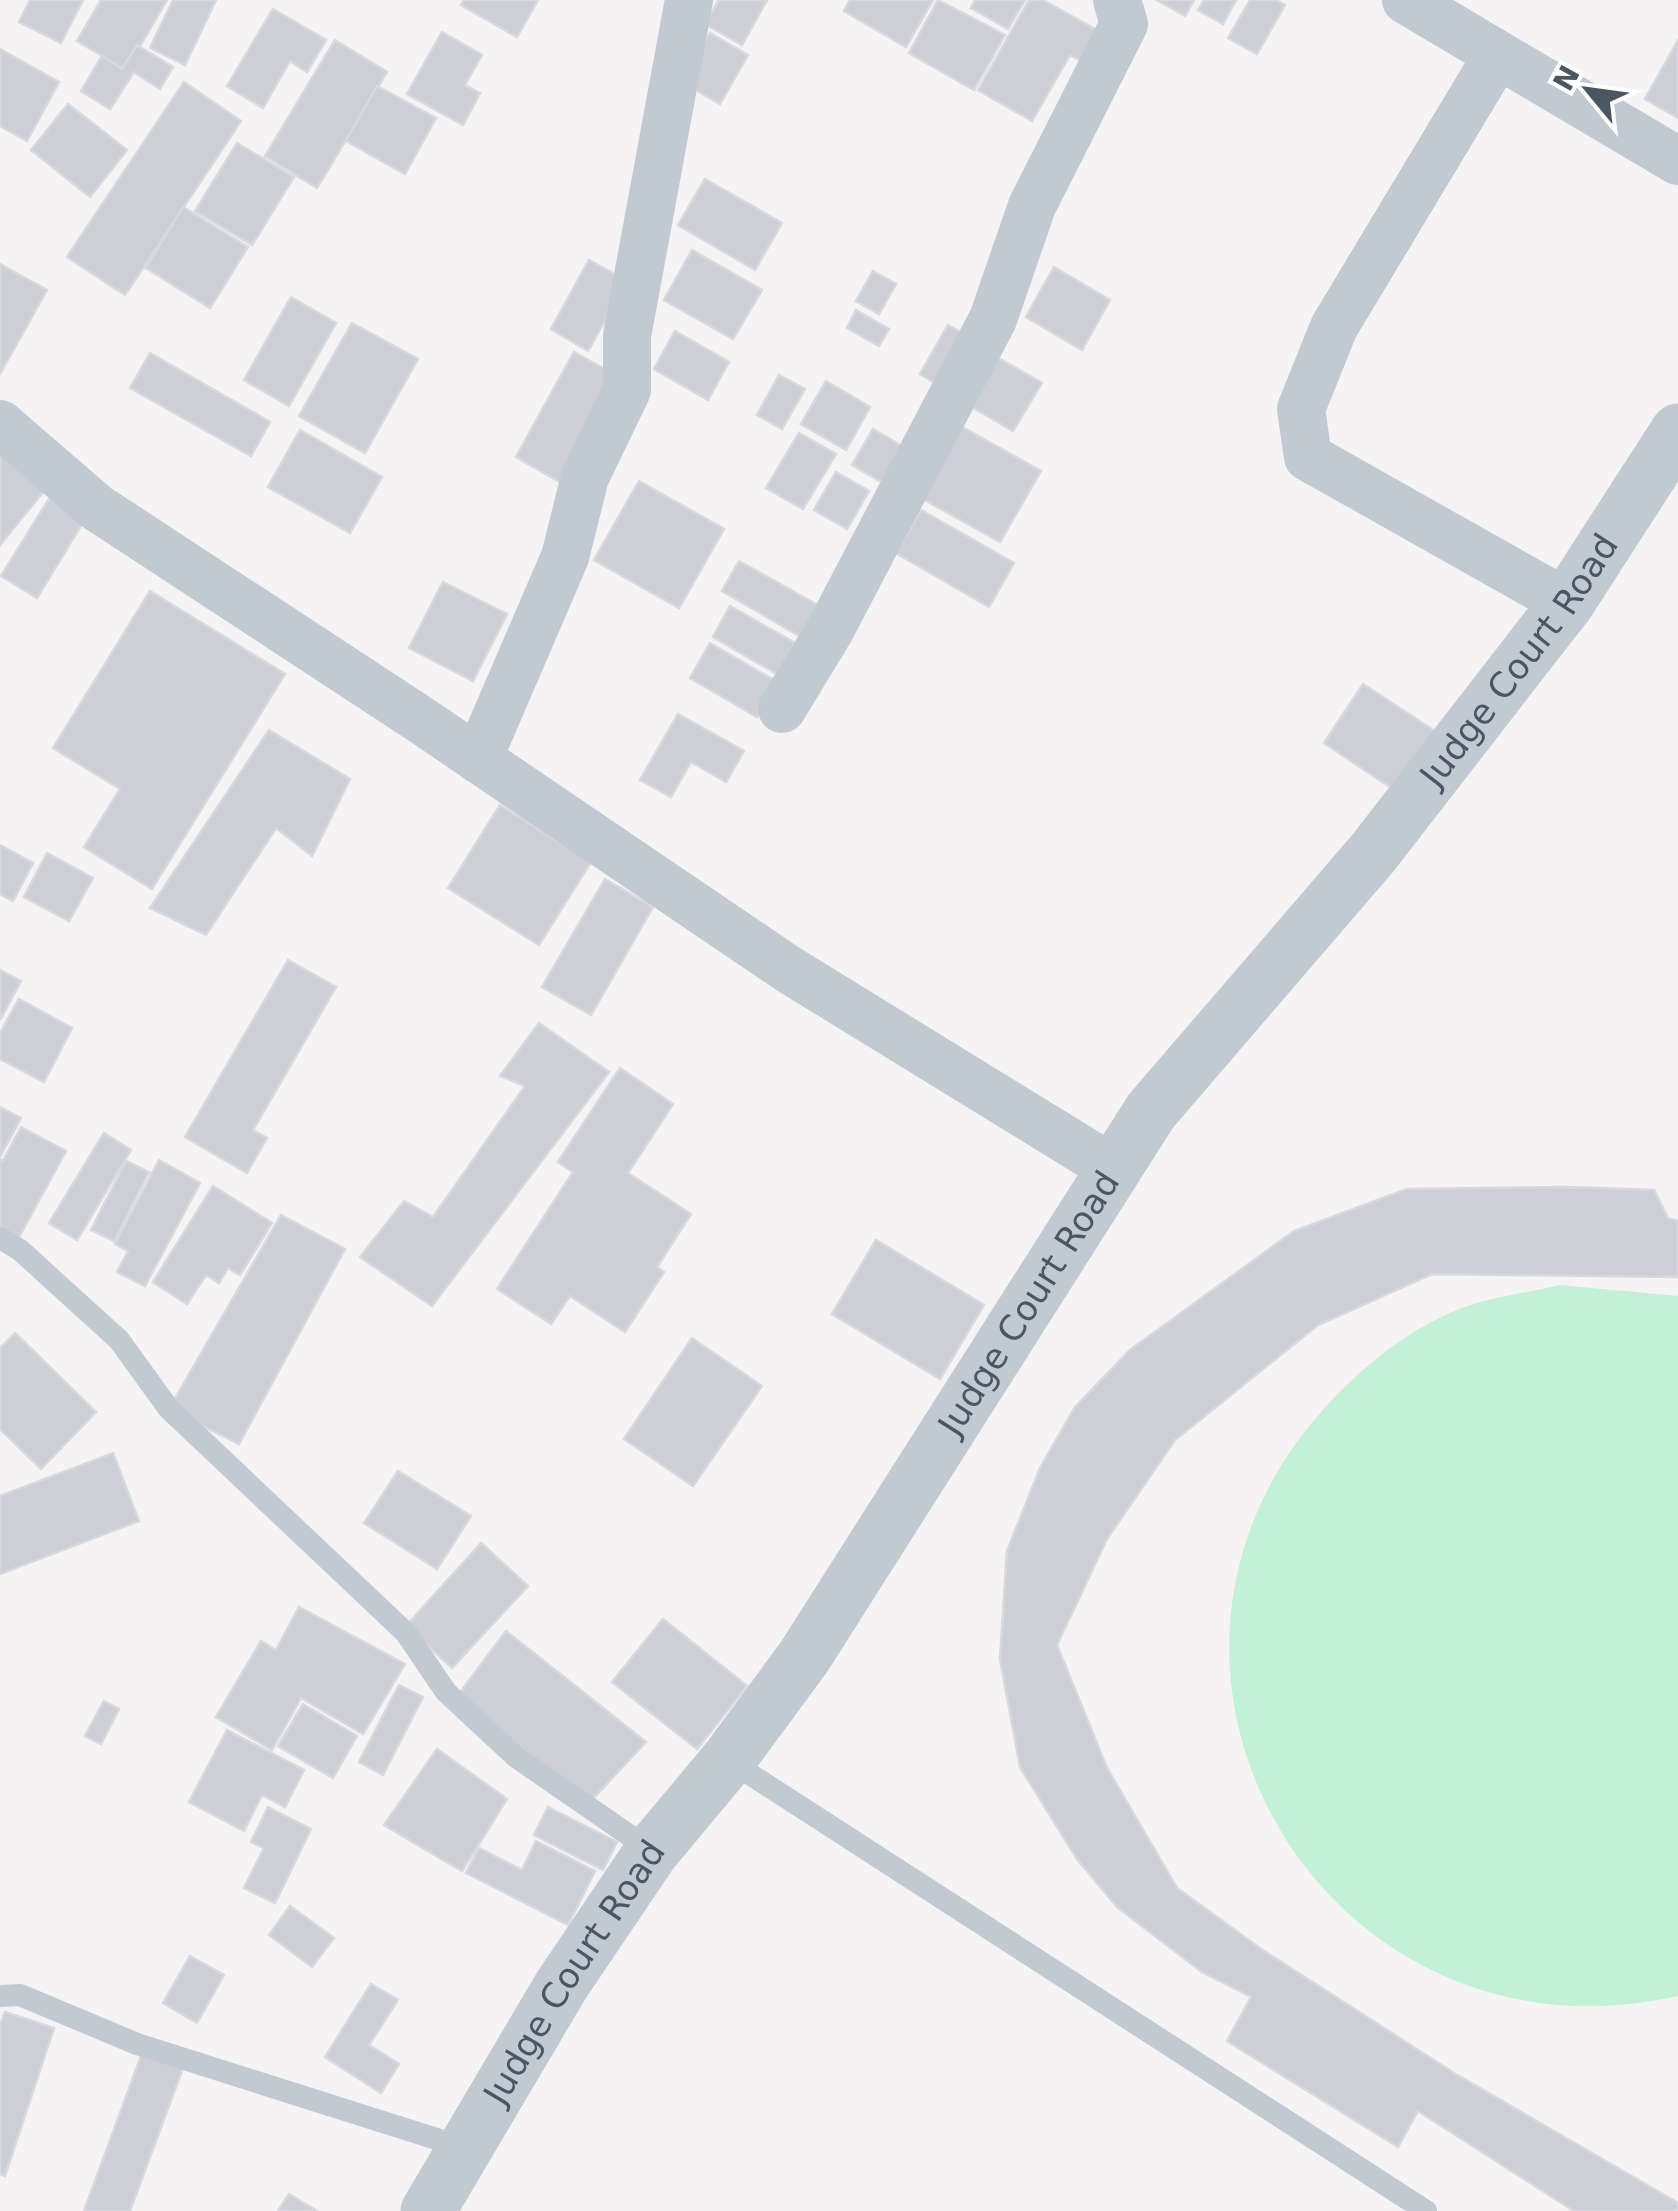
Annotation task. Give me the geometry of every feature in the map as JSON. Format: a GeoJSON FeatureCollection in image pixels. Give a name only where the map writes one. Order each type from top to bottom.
{"type":"FeatureCollection","features":[{"type":"Feature","properties":{"kind":"street"},"geometry":{"type":"LineString","coordinates":[[478,759],[565,557],[585,477],[627,390],[630,317],[689,0]]}},
{"type":"Feature","properties":{"kind":"street"},"geometry":{"type":"LineString","coordinates":[[782,709],[830,630],[993,319],[1032,206],[1124,24],[1122,6],[1117,0]]}},
{"type":"Feature","properties":{"kind":"street"},"geometry":{"type":"LineString","coordinates":[[1406,0],[1678,161]]}},
{"type":"Feature","properties":{"kind":"street"},"geometry":{"type":"LineString","coordinates":[[1498,56],[1334,327],[1301,409],[1308,456],[1567,603]]}},
{"type":"Feature","properties":{"kind":"street"},"geometry":{"type":"LineString","coordinates":[[0,424],[96,507],[788,970],[1115,1170]]}},
{"type":"Feature","properties":{"kind":"street","name":"Judge Court Road"},"geometry":{"type":"LineString","coordinates":[[428,2211],[561,1986],[652,1850],[728,1760],[804,1657],[1151,1111],[1373,852],[1567,603],[1678,431]]}},
{"type":"Feature","properties":{"kind":"lane"},"geometry":{"type":"LineString","coordinates":[[0,1238],[20,1250],[119,1340],[169,1408],[406,1633],[446,1692],[516,1758],[652,1850]]}},
{"type":"Feature","properties":{"kind":"lane"},"geometry":{"type":"LineString","coordinates":[[728,1760],[1426,2211]]}},
{"type":"Feature","properties":{"kind":"lane"},"geometry":{"type":"LineString","coordinates":[[0,1996],[20,1995],[156,2051],[465,2148]]}},
{"type":"Feature","properties":{"kind":"green space"},"geometry":{"type":"Polygon","coordinates":[[[1560,1285],[1678,1296],[1678,1996],[1552,2004],[1440,1974],[1348,1913],[1279,1828],[1238,1727],[1231,1617],[1260,1507],[1330,1402],[1389,1349],[1439,1318],[1482,1302],[1560,1285]]]}},
{"type":"Feature","properties":{"kind":"building"},"geometry":{"type":"Polygon","coordinates":[[[30,0],[83,0],[61,43],[19,22],[30,0]]]}},
{"type":"Feature","properties":{"kind":"building"},"geometry":{"type":"Polygon","coordinates":[[[101,0],[167,0],[126,70],[77,41],[101,0]]]}},
{"type":"Feature","properties":{"kind":"building"},"geometry":{"type":"Polygon","coordinates":[[[173,0],[216,0],[185,65],[150,48],[173,0]]]}},
{"type":"Feature","properties":{"kind":"building"},"geometry":{"type":"Polygon","coordinates":[[[464,0],[538,0],[517,37],[461,5],[464,0]]]}},
{"type":"Feature","properties":{"kind":"building"},"geometry":{"type":"Polygon","coordinates":[[[719,0],[767,0],[742,45],[705,24],[719,0]]]}},
{"type":"Feature","properties":{"kind":"building"},"geometry":{"type":"Polygon","coordinates":[[[850,0],[933,0],[906,47],[844,11],[850,0]]]}},
{"type":"Feature","properties":{"kind":"building"},"geometry":{"type":"Polygon","coordinates":[[[938,0],[1005,35],[974,90],[909,53],[938,0]]]}},
{"type":"Feature","properties":{"kind":"building"},"geometry":{"type":"Polygon","coordinates":[[[975,0],[1025,0],[1008,29],[971,8],[975,0]]]}},
{"type":"Feature","properties":{"kind":"building"},"geometry":{"type":"Polygon","coordinates":[[[1029,0],[1043,0],[1109,37],[1093,67],[1070,55],[1032,121],[978,90],[1029,0]]]}},
{"type":"Feature","properties":{"kind":"building"},"geometry":{"type":"Polygon","coordinates":[[[1157,0],[1194,0],[1185,16],[1157,0]]]}},
{"type":"Feature","properties":{"kind":"building"},"geometry":{"type":"Polygon","coordinates":[[[1204,0],[1236,0],[1223,24],[1198,10],[1204,0]]]}},
{"type":"Feature","properties":{"kind":"building"},"geometry":{"type":"Polygon","coordinates":[[[1250,0],[1276,0],[1285,5],[1257,54],[1228,38],[1250,0]]]}},
{"type":"Feature","properties":{"kind":"building"},"geometry":{"type":"Polygon","coordinates":[[[273,9],[326,40],[307,72],[290,61],[263,108],[227,86],[273,9]]]}},
{"type":"Feature","properties":{"kind":"building"},"geometry":{"type":"Polygon","coordinates":[[[442,32],[482,55],[465,85],[480,93],[463,125],[407,94],[442,32]]]}},
{"type":"Feature","properties":{"kind":"building"},"geometry":{"type":"Polygon","coordinates":[[[710,33],[748,55],[720,104],[682,82],[710,33]]]}},
{"type":"Feature","properties":{"kind":"building"},"geometry":{"type":"Polygon","coordinates":[[[335,40],[387,72],[317,188],[265,156],[335,40]]]}},
{"type":"Feature","properties":{"kind":"building"},"geometry":{"type":"Polygon","coordinates":[[[1678,40],[1678,118],[1645,99],[1678,40]]]}},
{"type":"Feature","properties":{"kind":"building"},"geometry":{"type":"Polygon","coordinates":[[[137,45],[173,67],[160,89],[134,72],[110,109],[81,91],[102,56],[122,69],[137,45]]]}},
{"type":"Feature","properties":{"kind":"building"},"geometry":{"type":"Polygon","coordinates":[[[0,49],[59,82],[27,141],[0,126],[0,49]]]}},
{"type":"Feature","properties":{"kind":"building"},"geometry":{"type":"Polygon","coordinates":[[[184,82],[241,121],[125,295],[67,257],[184,82]]]}},
{"type":"Feature","properties":{"kind":"building"},"geometry":{"type":"Polygon","coordinates":[[[377,86],[436,118],[405,174],[346,141],[377,86]]]}},
{"type":"Feature","properties":{"kind":"building"},"geometry":{"type":"Polygon","coordinates":[[[68,104],[127,150],[90,197],[31,150],[68,104]]]}},
{"type":"Feature","properties":{"kind":"building"},"geometry":{"type":"Polygon","coordinates":[[[237,143],[294,177],[252,245],[195,211],[237,143]]]}},
{"type":"Feature","properties":{"kind":"building"},"geometry":{"type":"Polygon","coordinates":[[[705,179],[782,223],[755,270],[678,225],[705,179]]]}},
{"type":"Feature","properties":{"kind":"building"},"geometry":{"type":"Polygon","coordinates":[[[183,207],[248,247],[210,308],[146,268],[183,207]]]}},
{"type":"Feature","properties":{"kind":"building"},"geometry":{"type":"Polygon","coordinates":[[[692,250],[762,290],[733,339],[664,300],[692,250]]]}},
{"type":"Feature","properties":{"kind":"building"},"geometry":{"type":"Polygon","coordinates":[[[589,260],[627,281],[588,351],[551,329],[589,260]]]}},
{"type":"Feature","properties":{"kind":"building"},"geometry":{"type":"Polygon","coordinates":[[[0,264],[47,290],[0,374],[0,264]]]}},
{"type":"Feature","properties":{"kind":"building"},"geometry":{"type":"Polygon","coordinates":[[[1054,267],[1110,300],[1082,350],[1026,317],[1054,267]]]}},
{"type":"Feature","properties":{"kind":"building"},"geometry":{"type":"Polygon","coordinates":[[[873,271],[896,284],[879,314],[856,301],[873,271]]]}},
{"type":"Feature","properties":{"kind":"building"},"geometry":{"type":"Polygon","coordinates":[[[291,297],[336,323],[289,406],[244,380],[291,297]]]}},
{"type":"Feature","properties":{"kind":"building"},"geometry":{"type":"Polygon","coordinates":[[[856,310],[889,329],[879,346],[847,328],[856,310]]]}},
{"type":"Feature","properties":{"kind":"building"},"geometry":{"type":"Polygon","coordinates":[[[352,323],[418,359],[365,453],[299,416],[352,323]]]}},
{"type":"Feature","properties":{"kind":"building"},"geometry":{"type":"Polygon","coordinates":[[[948,325],[976,341],[947,390],[920,374],[948,325]]]}},
{"type":"Feature","properties":{"kind":"building"},"geometry":{"type":"Polygon","coordinates":[[[675,331],[729,362],[708,400],[654,369],[675,331]]]}},
{"type":"Feature","properties":{"kind":"building"},"geometry":{"type":"Polygon","coordinates":[[[574,352],[624,380],[565,485],[516,457],[574,352]]]}},
{"type":"Feature","properties":{"kind":"building"},"geometry":{"type":"Polygon","coordinates":[[[988,352],[1042,383],[1013,431],[960,400],[988,352]]]}},
{"type":"Feature","properties":{"kind":"building"},"geometry":{"type":"Polygon","coordinates":[[[150,353],[270,422],[251,456],[130,388],[150,353]]]}},
{"type":"Feature","properties":{"kind":"building"},"geometry":{"type":"Polygon","coordinates":[[[779,375],[805,389],[782,429],[757,415],[779,375]]]}},
{"type":"Feature","properties":{"kind":"building"},"geometry":{"type":"Polygon","coordinates":[[[826,381],[870,407],[846,450],[801,424],[826,381]]]}},
{"type":"Feature","properties":{"kind":"building"},"geometry":{"type":"Polygon","coordinates":[[[957,424],[1041,471],[1000,542],[916,495],[957,424]]]}},
{"type":"Feature","properties":{"kind":"building"},"geometry":{"type":"Polygon","coordinates":[[[873,429],[912,452],[892,488],[852,465],[873,429]]]}},
{"type":"Feature","properties":{"kind":"building"},"geometry":{"type":"Polygon","coordinates":[[[300,430],[382,477],[350,533],[268,487],[300,430]]]}},
{"type":"Feature","properties":{"kind":"building"},"geometry":{"type":"Polygon","coordinates":[[[799,433],[836,454],[803,509],[766,488],[799,433]]]}},
{"type":"Feature","properties":{"kind":"building"},"geometry":{"type":"Polygon","coordinates":[[[0,444],[49,485],[0,545],[0,444]]]}},
{"type":"Feature","properties":{"kind":"building"},"geometry":{"type":"Polygon","coordinates":[[[836,472],[869,491],[847,529],[814,510],[836,472]]]}},
{"type":"Feature","properties":{"kind":"building"},"geometry":{"type":"Polygon","coordinates":[[[639,481],[724,529],[679,608],[594,560],[639,481]]]}},
{"type":"Feature","properties":{"kind":"building"},"geometry":{"type":"Polygon","coordinates":[[[52,494],[87,516],[37,598],[1,576],[52,494]]]}},
{"type":"Feature","properties":{"kind":"building"},"geometry":{"type":"Polygon","coordinates":[[[921,510],[1014,563],[989,607],[896,553],[921,510]]]}},
{"type":"Feature","properties":{"kind":"building"},"geometry":{"type":"Polygon","coordinates":[[[739,561],[821,607],[803,638],[722,591],[739,561]]]}},
{"type":"Feature","properties":{"kind":"building"},"geometry":{"type":"Polygon","coordinates":[[[443,582],[507,614],[473,681],[409,648],[443,582]]]}},
{"type":"Feature","properties":{"kind":"building"},"geometry":{"type":"Polygon","coordinates":[[[150,591],[285,674],[152,889],[84,847],[120,789],[53,748],[150,591]]]}},
{"type":"Feature","properties":{"kind":"building"},"geometry":{"type":"Polygon","coordinates":[[[730,606],[795,643],[777,674],[713,637],[730,606]]]}},
{"type":"Feature","properties":{"kind":"building"},"geometry":{"type":"Polygon","coordinates":[[[710,643],[777,682],[757,717],[690,678],[710,643]]]}},
{"type":"Feature","properties":{"kind":"building"},"geometry":{"type":"Polygon","coordinates":[[[1363,684],[1447,739],[1408,799],[1324,743],[1363,684]]]}},
{"type":"Feature","properties":{"kind":"building"},"geometry":{"type":"Polygon","coordinates":[[[678,714],[744,751],[726,782],[691,762],[671,797],[640,780],[678,714]]]}},
{"type":"Feature","properties":{"kind":"building"},"geometry":{"type":"Polygon","coordinates":[[[269,730],[350,779],[312,856],[276,828],[206,935],[150,908],[269,730]]]}},
{"type":"Feature","properties":{"kind":"building"},"geometry":{"type":"Polygon","coordinates":[[[500,805],[591,862],[539,945],[448,888],[500,805]]]}},
{"type":"Feature","properties":{"kind":"building"},"geometry":{"type":"Polygon","coordinates":[[[0,845],[33,863],[13,901],[0,894],[0,845]]]}},
{"type":"Feature","properties":{"kind":"building"},"geometry":{"type":"Polygon","coordinates":[[[47,853],[93,878],[69,921],[24,897],[47,853]]]}},
{"type":"Feature","properties":{"kind":"building"},"geometry":{"type":"Polygon","coordinates":[[[605,879],[653,907],[591,1015],[542,987],[605,879]]]}},
{"type":"Feature","properties":{"kind":"building"},"geometry":{"type":"Polygon","coordinates":[[[288,960],[336,987],[253,1130],[267,1138],[247,1173],[185,1137],[288,960]]]}},
{"type":"Feature","properties":{"kind":"building"},"geometry":{"type":"Polygon","coordinates":[[[0,970],[21,981],[0,1020],[0,970]]]}},
{"type":"Feature","properties":{"kind":"building"},"geometry":{"type":"Polygon","coordinates":[[[19,999],[72,1028],[44,1082],[0,1059],[0,1033],[19,999]]]}},
{"type":"Feature","properties":{"kind":"building"},"geometry":{"type":"Polygon","coordinates":[[[539,1023],[609,1072],[432,1306],[360,1257],[404,1201],[433,1217],[525,1086],[500,1076],[539,1023]]]}},
{"type":"Feature","properties":{"kind":"building"},"geometry":{"type":"Polygon","coordinates":[[[620,1068],[673,1104],[628,1173],[691,1214],[657,1267],[664,1272],[625,1332],[570,1296],[551,1324],[497,1289],[573,1172],[558,1162],[620,1068]]]}},
{"type":"Feature","properties":{"kind":"building"},"geometry":{"type":"Polygon","coordinates":[[[0,1107],[21,1118],[0,1157],[0,1107]]]}},
{"type":"Feature","properties":{"kind":"building"},"geometry":{"type":"Polygon","coordinates":[[[21,1127],[66,1151],[18,1239],[0,1229],[0,1159],[3,1161],[21,1127]]]}},
{"type":"Feature","properties":{"kind":"building"},"geometry":{"type":"Polygon","coordinates":[[[104,1133],[131,1150],[77,1240],[49,1223],[104,1133]]]}},
{"type":"Feature","properties":{"kind":"building"},"geometry":{"type":"Polygon","coordinates":[[[159,1160],[200,1183],[145,1286],[117,1272],[128,1251],[115,1244],[159,1160]]]}},
{"type":"Feature","properties":{"kind":"building"},"geometry":{"type":"Polygon","coordinates":[[[126,1161],[149,1172],[114,1241],[91,1230],[126,1161]]]}},
{"type":"Feature","properties":{"kind":"building"},"geometry":{"type":"Polygon","coordinates":[[[213,1186],[272,1223],[240,1275],[228,1268],[219,1283],[206,1275],[187,1304],[153,1282],[213,1186]]]}},
{"type":"Feature","properties":{"kind":"building"},"geometry":{"type":"Polygon","coordinates":[[[1407,1189],[1654,1190],[1668,1218],[1678,1221],[1678,1277],[1432,1274],[1318,1325],[1175,1440],[1107,1539],[1057,1645],[1107,1768],[1177,1888],[1261,1949],[1454,2073],[1678,2203],[1678,2211],[1574,2211],[1418,2111],[1398,2147],[1227,2041],[1251,1997],[1202,1972],[1117,1907],[1077,1859],[1020,1767],[1000,1659],[1007,1551],[1040,1468],[1075,1407],[1130,1350],[1294,1231],[1407,1189]]]}},
{"type":"Feature","properties":{"kind":"building"},"geometry":{"type":"Polygon","coordinates":[[[281,1215],[345,1249],[239,1444],[169,1409],[281,1215]]]}},
{"type":"Feature","properties":{"kind":"building"},"geometry":{"type":"Polygon","coordinates":[[[876,1240],[984,1305],[940,1379],[832,1314],[876,1240]]]}},
{"type":"Feature","properties":{"kind":"building"},"geometry":{"type":"Polygon","coordinates":[[[15,1333],[96,1412],[41,1469],[0,1429],[0,1348],[15,1333]]]}},
{"type":"Feature","properties":{"kind":"building"},"geometry":{"type":"Polygon","coordinates":[[[692,1338],[762,1386],[693,1486],[624,1439],[692,1338]]]}},
{"type":"Feature","properties":{"kind":"building"},"geometry":{"type":"Polygon","coordinates":[[[113,1453],[139,1521],[0,1574],[0,1496],[113,1453]]]}},
{"type":"Feature","properties":{"kind":"building"},"geometry":{"type":"Polygon","coordinates":[[[398,1471],[471,1516],[437,1569],[364,1523],[398,1471]]]}},
{"type":"Feature","properties":{"kind":"building"},"geometry":{"type":"Polygon","coordinates":[[[481,1543],[528,1586],[452,1668],[406,1626],[481,1543]]]}},
{"type":"Feature","properties":{"kind":"building"},"geometry":{"type":"Polygon","coordinates":[[[299,1607],[405,1664],[363,1734],[301,1698],[272,1750],[216,1717],[261,1641],[276,1650],[299,1607]]]}},
{"type":"Feature","properties":{"kind":"building"},"geometry":{"type":"Polygon","coordinates":[[[663,1619],[747,1686],[697,1749],[612,1682],[663,1619]]]}},
{"type":"Feature","properties":{"kind":"building"},"geometry":{"type":"Polygon","coordinates":[[[506,1631],[646,1742],[588,1804],[458,1695],[506,1631]]]}},
{"type":"Feature","properties":{"kind":"building"},"geometry":{"type":"Polygon","coordinates":[[[399,1685],[423,1697],[383,1775],[359,1762],[399,1685]]]}},
{"type":"Feature","properties":{"kind":"building"},"geometry":{"type":"Polygon","coordinates":[[[104,1701],[119,1709],[101,1744],[85,1736],[104,1701]]]}},
{"type":"Feature","properties":{"kind":"building"},"geometry":{"type":"Polygon","coordinates":[[[303,1704],[357,1736],[333,1778],[278,1746],[303,1704]]]}},
{"type":"Feature","properties":{"kind":"building"},"geometry":{"type":"Polygon","coordinates":[[[227,1730],[304,1770],[285,1807],[262,1795],[244,1831],[189,1802],[227,1730]]]}},
{"type":"Feature","properties":{"kind":"building"},"geometry":{"type":"Polygon","coordinates":[[[437,1749],[507,1799],[462,1871],[384,1825],[437,1749]]]}},
{"type":"Feature","properties":{"kind":"building"},"geometry":{"type":"Polygon","coordinates":[[[268,1807],[311,1829],[275,1903],[244,1888],[264,1848],[251,1842],[268,1807]]]}},
{"type":"Feature","properties":{"kind":"building"},"geometry":{"type":"Polygon","coordinates":[[[548,1807],[617,1842],[603,1870],[534,1835],[548,1807]]]}},
{"type":"Feature","properties":{"kind":"building"},"geometry":{"type":"Polygon","coordinates":[[[536,1841],[595,1871],[568,1925],[466,1873],[479,1848],[522,1870],[536,1841]]]}},
{"type":"Feature","properties":{"kind":"building"},"geometry":{"type":"Polygon","coordinates":[[[290,1906],[334,1938],[312,1967],[269,1935],[290,1906]]]}},
{"type":"Feature","properties":{"kind":"building"},"geometry":{"type":"Polygon","coordinates":[[[190,1956],[224,1975],[197,2023],[163,2003],[190,1956]]]}},
{"type":"Feature","properties":{"kind":"building"},"geometry":{"type":"Polygon","coordinates":[[[371,1984],[398,2000],[369,2045],[399,2064],[381,2093],[325,2057],[371,1984]]]}},
{"type":"Feature","properties":{"kind":"building"},"geometry":{"type":"Polygon","coordinates":[[[5,2012],[54,2028],[5,2176],[0,2174],[0,2025],[5,2012]]]}},
{"type":"Feature","properties":{"kind":"building"},"geometry":{"type":"Polygon","coordinates":[[[142,2053],[183,2068],[130,2211],[84,2211],[142,2053]]]}},
{"type":"Feature","properties":{"kind":"building"},"geometry":{"type":"Polygon","coordinates":[[[289,2194],[317,2211],[278,2211],[289,2194]]]}}]}
